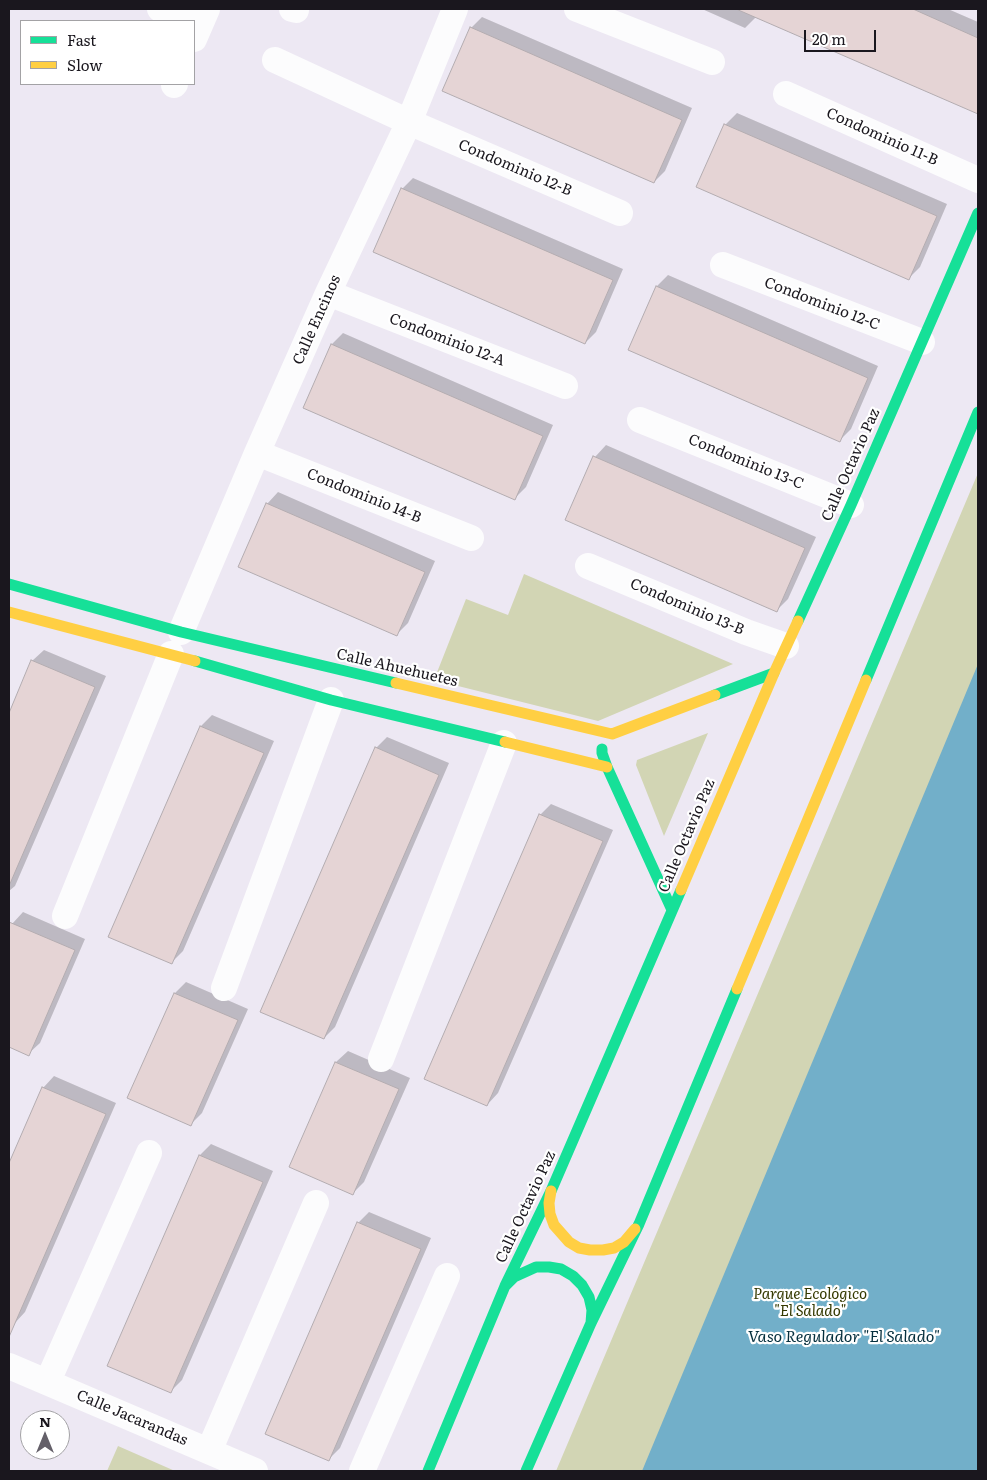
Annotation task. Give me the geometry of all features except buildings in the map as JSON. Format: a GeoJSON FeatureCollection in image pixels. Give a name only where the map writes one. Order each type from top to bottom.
{"type":"FeatureCollection","features":[{"type":"Feature","properties":{"kind":"street"},"geometry":{"type":"LineString","coordinates":[[160,9],[189,20]]}},
{"type":"Feature","properties":{"kind":"street"},"geometry":{"type":"LineString","coordinates":[[292,9],[296,9]]}},
{"type":"Feature","properties":{"kind":"street","name":"Calle Encinos"},"geometry":{"type":"LineString","coordinates":[[65,916],[176,643],[257,453],[328,293],[409,122],[456,9]]}},
{"type":"Feature","properties":{"kind":"street"},"geometry":{"type":"LineString","coordinates":[[577,9],[712,62]]}},
{"type":"Feature","properties":{"kind":"street","name":"Condominio 12-B"},"geometry":{"type":"LineString","coordinates":[[275,60],[409,122],[620,213]]}},
{"type":"Feature","properties":{"kind":"street","name":"Condominio 11-B"},"geometry":{"type":"LineString","coordinates":[[786,94],[978,180]]}},
{"type":"Feature","properties":{"kind":"street","name":"Calle Octavio Paz"},"geometry":{"type":"LineString","coordinates":[[428,1471],[505,1286],[551,1191],[774,673],[851,505],[978,214]]}},
{"type":"Feature","properties":{"kind":"street","name":"Condominio 12-C"},"geometry":{"type":"LineString","coordinates":[[723,265],[922,342]]}},
{"type":"Feature","properties":{"kind":"street","name":"Condominio 12-A"},"geometry":{"type":"LineString","coordinates":[[328,293],[565,386]]}},
{"type":"Feature","properties":{"kind":"street"},"geometry":{"type":"LineString","coordinates":[[526,1471],[591,1323],[639,1224],[978,412]]}},
{"type":"Feature","properties":{"kind":"street","name":"Condominio 13-C"},"geometry":{"type":"LineString","coordinates":[[640,420],[851,505]]}},
{"type":"Feature","properties":{"kind":"street","name":"Condominio 14-B"},"geometry":{"type":"LineString","coordinates":[[257,453],[471,538]]}},
{"type":"Feature","properties":{"kind":"street","name":"Condominio 13-B"},"geometry":{"type":"LineString","coordinates":[[588,566],[746,632],[786,646]]}},
{"type":"Feature","properties":{"kind":"street","name":"Calle Ahuehuetes"},"geometry":{"type":"LineString","coordinates":[[9,584],[331,700],[607,767]]}},
{"type":"Feature","properties":{"kind":"street","name":"Calle Ahuehuetes"},"geometry":{"type":"LineString","coordinates":[[9,612],[176,643],[612,734]]}},
{"type":"Feature","properties":{"kind":"street"},"geometry":{"type":"LineString","coordinates":[[672,910],[607,767],[602,753],[602,746],[612,734],[774,673]]}},
{"type":"Feature","properties":{"kind":"street"},"geometry":{"type":"LineString","coordinates":[[224,988],[331,700]]}},
{"type":"Feature","properties":{"kind":"street"},"geometry":{"type":"LineString","coordinates":[[381,1059],[504,743]]}},
{"type":"Feature","properties":{"kind":"street"},"geometry":{"type":"LineString","coordinates":[[48,1381],[149,1153]]}},
{"type":"Feature","properties":{"kind":"street"},"geometry":{"type":"LineString","coordinates":[[551,1191],[549,1203],[554,1225],[560,1234],[579,1248],[602,1250],[614,1248],[624,1242],[639,1224]]}},
{"type":"Feature","properties":{"kind":"street"},"geometry":{"type":"LineString","coordinates":[[209,1451],[316,1203]]}},
{"type":"Feature","properties":{"kind":"street"},"geometry":{"type":"LineString","coordinates":[[505,1286],[514,1277],[536,1267],[561,1269],[573,1276],[586,1291],[592,1310],[591,1323]]}},
{"type":"Feature","properties":{"kind":"street"},"geometry":{"type":"LineString","coordinates":[[362,1471],[447,1276]]}},
{"type":"Feature","properties":{"kind":"street","name":"Calle Jacarandas"},"geometry":{"type":"LineString","coordinates":[[9,1366],[48,1381],[255,1471]]}},
{"type":"Feature","properties":{"kind":"green space","name":"Vaso Regulador \"El Salado\""},"geometry":{"type":"Polygon","coordinates":[[[978,473],[978,1471],[556,1471],[978,473]]]}},
{"type":"Feature","properties":{"kind":"green space"},"geometry":{"type":"Polygon","coordinates":[[[524,574],[733,664],[598,721],[434,680],[466,599],[508,615],[524,574]]]}},
{"type":"Feature","properties":{"kind":"green space"},"geometry":{"type":"Polygon","coordinates":[[[708,733],[664,836],[636,765],[637,760],[708,733]]]}},
{"type":"Feature","properties":{"kind":"green space"},"geometry":{"type":"Polygon","coordinates":[[[118,1446],[175,1471],[107,1471],[118,1446]]]}},
{"type":"Feature","properties":{"kind":"water","name":"Vaso Regulador \"El Salado\""},"geometry":{"type":"Polygon","coordinates":[[[978,664],[978,1471],[642,1471],[978,664]]]}},
{"type":"Feature","properties":{"kind":"traffic: fast"},"geometry":{"type":"LineString","coordinates":[[798,621],[851,505],[978,213]]}},
{"type":"Feature","properties":{"kind":"traffic: fast"},"geometry":{"type":"LineString","coordinates":[[866,680],[978,412]]}},
{"type":"Feature","properties":{"kind":"traffic: fast"},"geometry":{"type":"LineString","coordinates":[[9,584],[181,632],[396,683]]}},
{"type":"Feature","properties":{"kind":"traffic: fast"},"geometry":{"type":"LineString","coordinates":[[195,661],[331,700],[505,742]]}},
{"type":"Feature","properties":{"kind":"traffic: fast"},"geometry":{"type":"LineString","coordinates":[[715,695],[774,673]]}},
{"type":"Feature","properties":{"kind":"traffic: fast"},"geometry":{"type":"LineString","coordinates":[[602,749],[607,767],[672,910]]}},
{"type":"Feature","properties":{"kind":"traffic: fast"},"geometry":{"type":"LineString","coordinates":[[428,1471],[505,1286],[551,1191],[681,890]]}},
{"type":"Feature","properties":{"kind":"traffic: fast"},"geometry":{"type":"LineString","coordinates":[[526,1471],[591,1323],[639,1224],[737,989]]}},
{"type":"Feature","properties":{"kind":"traffic: fast"},"geometry":{"type":"LineString","coordinates":[[505,1286],[514,1277],[536,1267],[561,1269],[573,1276],[582,1285],[589,1297],[592,1310],[591,1323]]}},
{"type":"Feature","properties":{"kind":"traffic: slow"},"geometry":{"type":"LineString","coordinates":[[9,612],[195,661]]}},
{"type":"Feature","properties":{"kind":"traffic: slow"},"geometry":{"type":"LineString","coordinates":[[681,890],[798,621]]}},
{"type":"Feature","properties":{"kind":"traffic: slow"},"geometry":{"type":"LineString","coordinates":[[737,989],[866,680]]}},
{"type":"Feature","properties":{"kind":"traffic: slow"},"geometry":{"type":"LineString","coordinates":[[396,683],[612,734],[715,695]]}},
{"type":"Feature","properties":{"kind":"traffic: slow"},"geometry":{"type":"LineString","coordinates":[[505,742],[607,767]]}},
{"type":"Feature","properties":{"kind":"traffic: slow"},"geometry":{"type":"LineString","coordinates":[[551,1191],[549,1203],[554,1225],[569,1242],[579,1248],[590,1250],[614,1248],[624,1242],[635,1229]]}},
{"type":"Feature","properties":{"kind":"park label","name":"Parque Ecológico \"El Salado\""},"geometry":{"type":"Point","coordinates":[810,1304]}}]}
